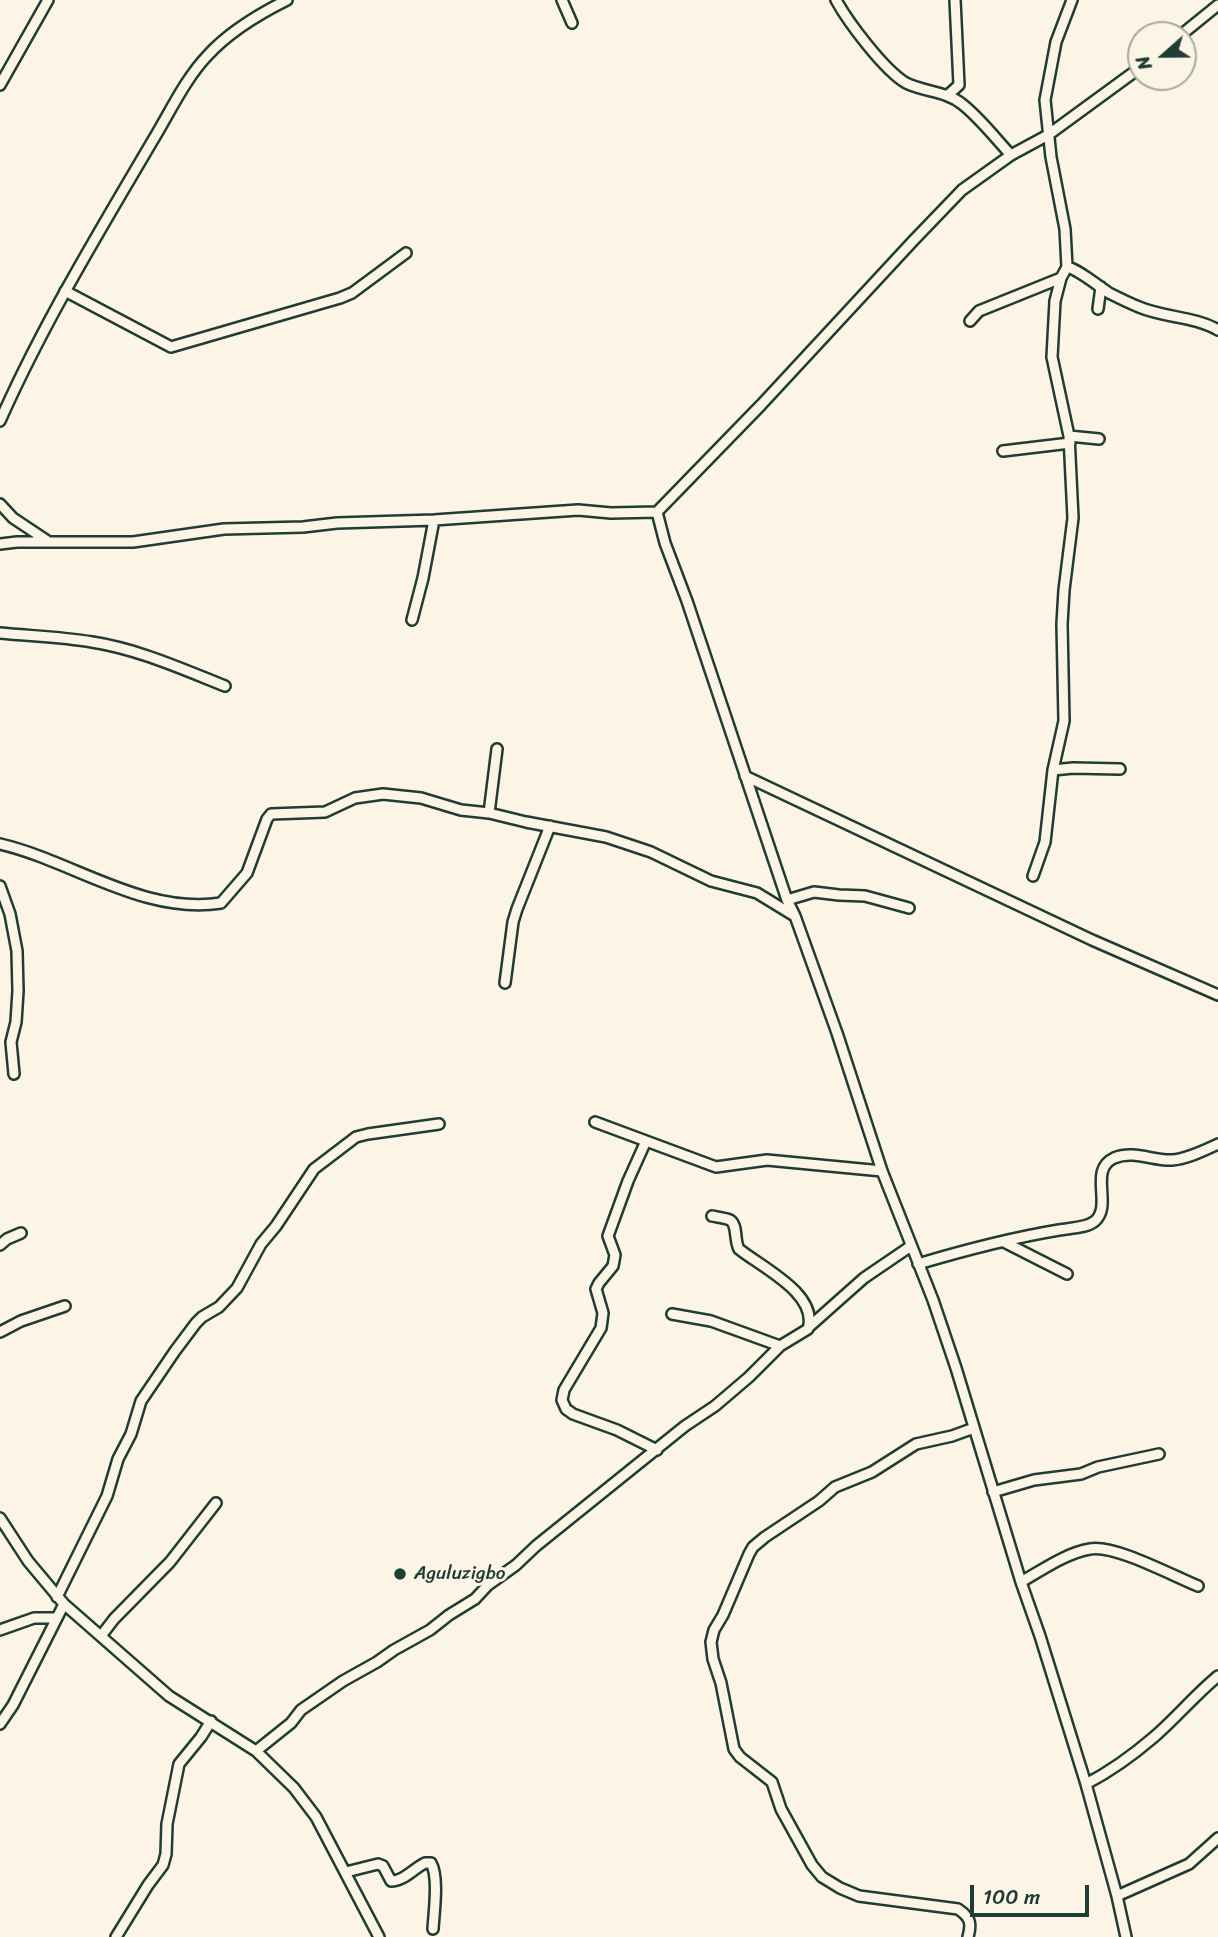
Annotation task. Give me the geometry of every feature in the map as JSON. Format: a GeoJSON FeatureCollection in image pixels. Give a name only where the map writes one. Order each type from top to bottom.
{"type":"FeatureCollection","features":[{"type":"Feature","properties":{"kind":"street"},"geometry":{"type":"LineString","coordinates":[[0,85],[47,0]]}},
{"type":"Feature","properties":{"kind":"street"},"geometry":{"type":"LineString","coordinates":[[0,421],[65,290],[174,104],[206,56],[250,21],[286,0]]}},
{"type":"Feature","properties":{"kind":"street"},"geometry":{"type":"LineString","coordinates":[[562,0],[572,23]]}},
{"type":"Feature","properties":{"kind":"street"},"geometry":{"type":"LineString","coordinates":[[836,0],[896,75],[908,83],[948,95],[961,102],[1011,155]]}},
{"type":"Feature","properties":{"kind":"street"},"geometry":{"type":"LineString","coordinates":[[948,95],[959,85],[960,79],[955,0]]}},
{"type":"Feature","properties":{"kind":"street"},"geometry":{"type":"LineString","coordinates":[[1033,876],[1045,842],[1053,770],[1064,721],[1062,624],[1073,519],[1069,439],[1052,357],[1055,300],[1067,267],[1065,229],[1048,135],[1045,100],[1056,42],[1072,0]]}},
{"type":"Feature","properties":{"kind":"street"},"geometry":{"type":"LineString","coordinates":[[1197,22],[1218,5]]}},
{"type":"Feature","properties":{"kind":"street"},"geometry":{"type":"LineString","coordinates":[[0,544],[133,542],[224,529],[434,520],[578,510],[611,513],[657,512],[962,190],[1011,155],[1048,135],[1127,78]]}},
{"type":"Feature","properties":{"kind":"street"},"geometry":{"type":"LineString","coordinates":[[65,290],[171,347],[340,298],[352,293],[406,253]]}},
{"type":"Feature","properties":{"kind":"street"},"geometry":{"type":"LineString","coordinates":[[1067,267],[1074,268],[1101,287],[1150,311],[1207,323],[1218,330]]}},
{"type":"Feature","properties":{"kind":"street"},"geometry":{"type":"LineString","coordinates":[[970,321],[979,311],[1061,278]]}},
{"type":"Feature","properties":{"kind":"street"},"geometry":{"type":"LineString","coordinates":[[1098,309],[1101,287]]}},
{"type":"Feature","properties":{"kind":"street"},"geometry":{"type":"LineString","coordinates":[[1003,451],[1069,439],[1099,439]]}},
{"type":"Feature","properties":{"kind":"street"},"geometry":{"type":"LineString","coordinates":[[0,504],[13,517],[51,543]]}},
{"type":"Feature","properties":{"kind":"street"},"geometry":{"type":"LineString","coordinates":[[657,512],[665,543],[787,900],[837,1033],[882,1171],[945,1334],[1086,1784],[1126,1937]]}},
{"type":"Feature","properties":{"kind":"street"},"geometry":{"type":"LineString","coordinates":[[412,620],[434,520]]}},
{"type":"Feature","properties":{"kind":"street"},"geometry":{"type":"LineString","coordinates":[[0,633],[92,642],[126,650],[225,686]]}},
{"type":"Feature","properties":{"kind":"street"},"geometry":{"type":"LineString","coordinates":[[489,813],[496,749]]}},
{"type":"Feature","properties":{"kind":"street"},"geometry":{"type":"LineString","coordinates":[[1053,770],[1121,769]]}},
{"type":"Feature","properties":{"kind":"street"},"geometry":{"type":"LineString","coordinates":[[745,776],[1092,940],[1218,995]]}},
{"type":"Feature","properties":{"kind":"street"},"geometry":{"type":"LineString","coordinates":[[0,844],[31,852],[91,878],[153,900],[187,905],[221,904],[247,873],[271,814],[326,812],[355,798],[383,794],[421,798],[461,810],[606,836],[651,852],[711,881],[757,893],[795,916]]}},
{"type":"Feature","properties":{"kind":"street"},"geometry":{"type":"LineString","coordinates":[[505,983],[513,922],[550,826]]}},
{"type":"Feature","properties":{"kind":"street"},"geometry":{"type":"LineString","coordinates":[[0,886],[10,914],[17,951],[16,1011],[11,1042],[14,1074]]}},
{"type":"Feature","properties":{"kind":"street"},"geometry":{"type":"LineString","coordinates":[[787,900],[814,892],[865,896],[909,908]]}},
{"type":"Feature","properties":{"kind":"street"},"geometry":{"type":"LineString","coordinates":[[595,1122],[716,1167],[767,1160],[882,1171]]}},
{"type":"Feature","properties":{"kind":"street"},"geometry":{"type":"LineString","coordinates":[[0,1724],[13,1705],[56,1618],[107,1496],[118,1459],[131,1434],[141,1401],[175,1351],[196,1323],[219,1307],[237,1288],[261,1244],[314,1169],[356,1137],[439,1124]]}},
{"type":"Feature","properties":{"kind":"street"},"geometry":{"type":"LineString","coordinates":[[646,1142],[608,1236],[615,1255],[612,1266],[596,1289],[603,1313],[601,1328],[564,1390],[562,1400],[566,1409],[573,1414],[617,1430],[657,1450]]}},
{"type":"Feature","properties":{"kind":"street"},"geometry":{"type":"LineString","coordinates":[[918,1264],[976,1247],[1087,1225],[1096,1220],[1102,1209],[1102,1172],[1110,1160],[1126,1154],[1177,1160],[1218,1144]]}},
{"type":"Feature","properties":{"kind":"street"},"geometry":{"type":"LineString","coordinates":[[712,1216],[730,1220],[734,1224],[738,1249],[800,1294],[810,1326]]}},
{"type":"Feature","properties":{"kind":"street"},"geometry":{"type":"LineString","coordinates":[[0,1245],[21,1233]]}},
{"type":"Feature","properties":{"kind":"street"},"geometry":{"type":"LineString","coordinates":[[1004,1242],[1067,1274]]}},
{"type":"Feature","properties":{"kind":"street"},"geometry":{"type":"LineString","coordinates":[[256,1751],[291,1723],[301,1710],[475,1599],[536,1546],[732,1391],[780,1346],[802,1334],[864,1278],[911,1246]]}},
{"type":"Feature","properties":{"kind":"street"},"geometry":{"type":"LineString","coordinates":[[0,1332],[51,1309],[65,1306]]}},
{"type":"Feature","properties":{"kind":"street"},"geometry":{"type":"LineString","coordinates":[[672,1314],[711,1321],[780,1346]]}},
{"type":"Feature","properties":{"kind":"street"},"geometry":{"type":"LineString","coordinates":[[968,1937],[968,1915],[958,1909],[859,1896],[822,1877],[812,1866],[781,1809],[772,1782],[740,1757],[734,1749],[711,1642],[713,1630],[723,1615],[749,1554],[765,1537],[819,1501],[835,1486],[872,1472],[916,1444],[974,1428]]}},
{"type":"Feature","properties":{"kind":"street"},"geometry":{"type":"LineString","coordinates":[[993,1492],[1034,1480],[1081,1474],[1098,1467],[1159,1454]]}},
{"type":"Feature","properties":{"kind":"street"},"geometry":{"type":"LineString","coordinates":[[101,1636],[170,1562],[216,1503]]}},
{"type":"Feature","properties":{"kind":"street"},"geometry":{"type":"LineString","coordinates":[[0,1518],[28,1561],[61,1601],[169,1696],[256,1751],[295,1788],[316,1817],[379,1937]]}},
{"type":"Feature","properties":{"kind":"street"},"geometry":{"type":"LineString","coordinates":[[1021,1583],[1077,1553],[1098,1548],[1122,1554],[1198,1586]]}},
{"type":"Feature","properties":{"kind":"street"},"geometry":{"type":"LineString","coordinates":[[0,1630],[34,1618],[56,1618]]}},
{"type":"Feature","properties":{"kind":"street"},"geometry":{"type":"LineString","coordinates":[[1086,1784],[1111,1771],[1156,1736],[1191,1699],[1218,1676]]}},
{"type":"Feature","properties":{"kind":"street"},"geometry":{"type":"LineString","coordinates":[[116,1937],[163,1865],[167,1824],[179,1764],[211,1721]]}},
{"type":"Feature","properties":{"kind":"street"},"geometry":{"type":"LineString","coordinates":[[1117,1896],[1189,1864],[1218,1838]]}},
{"type":"Feature","properties":{"kind":"street"},"geometry":{"type":"LineString","coordinates":[[346,1872],[378,1864],[383,1866],[391,1881],[395,1882],[425,1863],[431,1863],[434,1878],[433,1929]]}},
{"type":"Feature","properties":{"kind":"place","name":"Aguluzigbo"},"geometry":{"type":"Point","coordinates":[400,1574]}}]}
